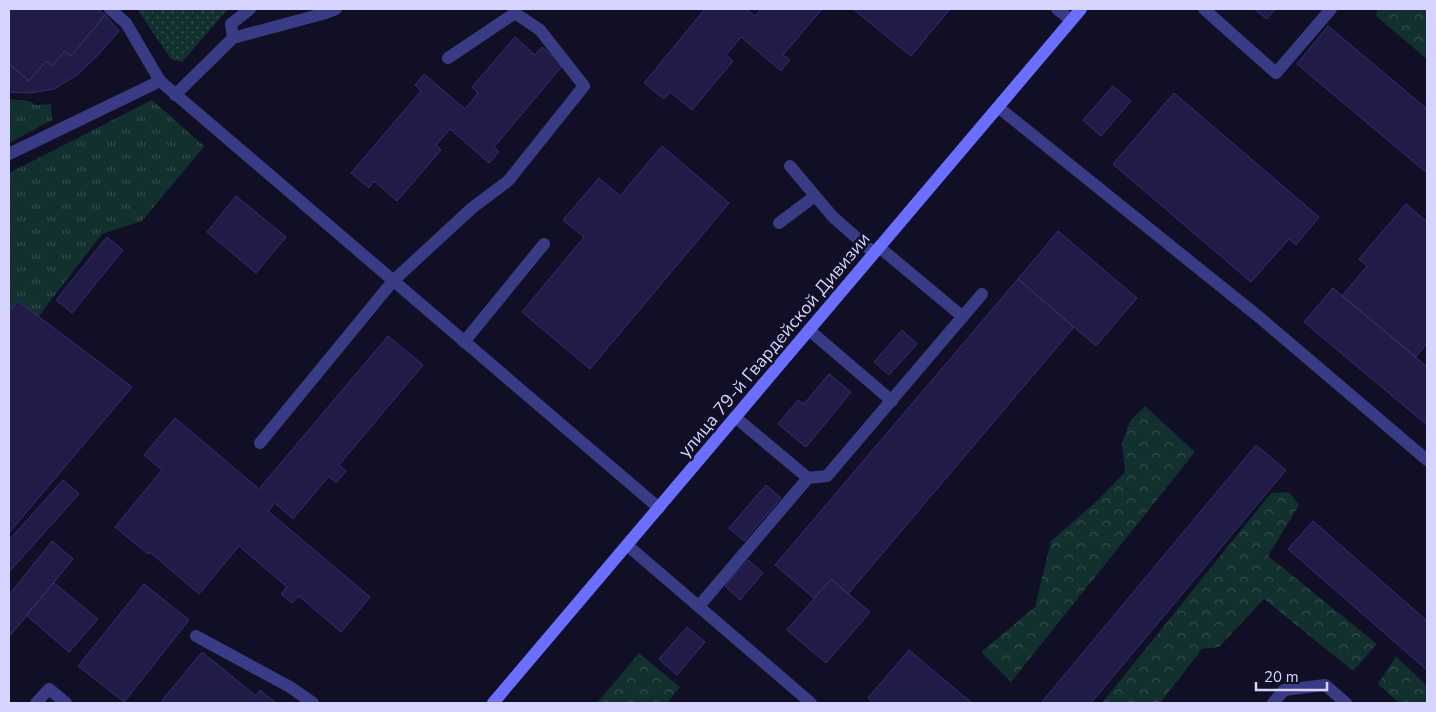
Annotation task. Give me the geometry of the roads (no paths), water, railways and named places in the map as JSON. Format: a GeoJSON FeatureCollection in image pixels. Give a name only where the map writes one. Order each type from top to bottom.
{"type":"FeatureCollection","features":[{"type":"Feature","properties":{"kind":"main road","name":"улица 79-й Гвардейской Дивизии"},"geometry":{"type":"LineString","coordinates":[[493,703],[1081,9]]}},
{"type":"Feature","properties":{"kind":"street"},"geometry":{"type":"LineString","coordinates":[[110,9],[126,23],[160,81],[175,95],[658,508]]}},
{"type":"Feature","properties":{"kind":"street"},"geometry":{"type":"LineString","coordinates":[[233,38],[231,24],[250,9]]}},
{"type":"Feature","properties":{"kind":"street"},"geometry":{"type":"LineString","coordinates":[[175,95],[233,38],[336,9]]}},
{"type":"Feature","properties":{"kind":"street"},"geometry":{"type":"LineString","coordinates":[[1057,9],[1071,20]]}},
{"type":"Feature","properties":{"kind":"street"},"geometry":{"type":"LineString","coordinates":[[1204,9],[1276,73],[1331,9]]}},
{"type":"Feature","properties":{"kind":"street"},"geometry":{"type":"LineString","coordinates":[[260,443],[393,282],[472,208],[508,180],[584,86],[540,30],[513,11],[448,58]]}},
{"type":"Feature","properties":{"kind":"street"},"geometry":{"type":"LineString","coordinates":[[9,154],[160,81]]}},
{"type":"Feature","properties":{"kind":"street"},"geometry":{"type":"LineString","coordinates":[[998,107],[1259,317],[1427,460]]}},
{"type":"Feature","properties":{"kind":"street"},"geometry":{"type":"LineString","coordinates":[[790,166],[833,217],[963,317]]}},
{"type":"Feature","properties":{"kind":"street"},"geometry":{"type":"LineString","coordinates":[[779,223],[815,196]]}},
{"type":"Feature","properties":{"kind":"street"},"geometry":{"type":"LineString","coordinates":[[464,342],[544,244]]}},
{"type":"Feature","properties":{"kind":"street"},"geometry":{"type":"LineString","coordinates":[[699,606],[808,478],[827,476],[982,294]]}},
{"type":"Feature","properties":{"kind":"street"},"geometry":{"type":"LineString","coordinates":[[809,330],[892,401]]}},
{"type":"Feature","properties":{"kind":"street"},"geometry":{"type":"LineString","coordinates":[[735,417],[808,478]]}},
{"type":"Feature","properties":{"kind":"street"},"geometry":{"type":"LineString","coordinates":[[627,545],[811,703]]}},
{"type":"Feature","properties":{"kind":"street"},"geometry":{"type":"LineString","coordinates":[[196,636],[290,686],[313,703]]}},
{"type":"Feature","properties":{"kind":"street"},"geometry":{"type":"LineString","coordinates":[[1273,703],[1284,690],[1325,685],[1346,703]]}},
{"type":"Feature","properties":{"kind":"street"},"geometry":{"type":"LineString","coordinates":[[36,703],[49,688],[66,703]]}}]}
